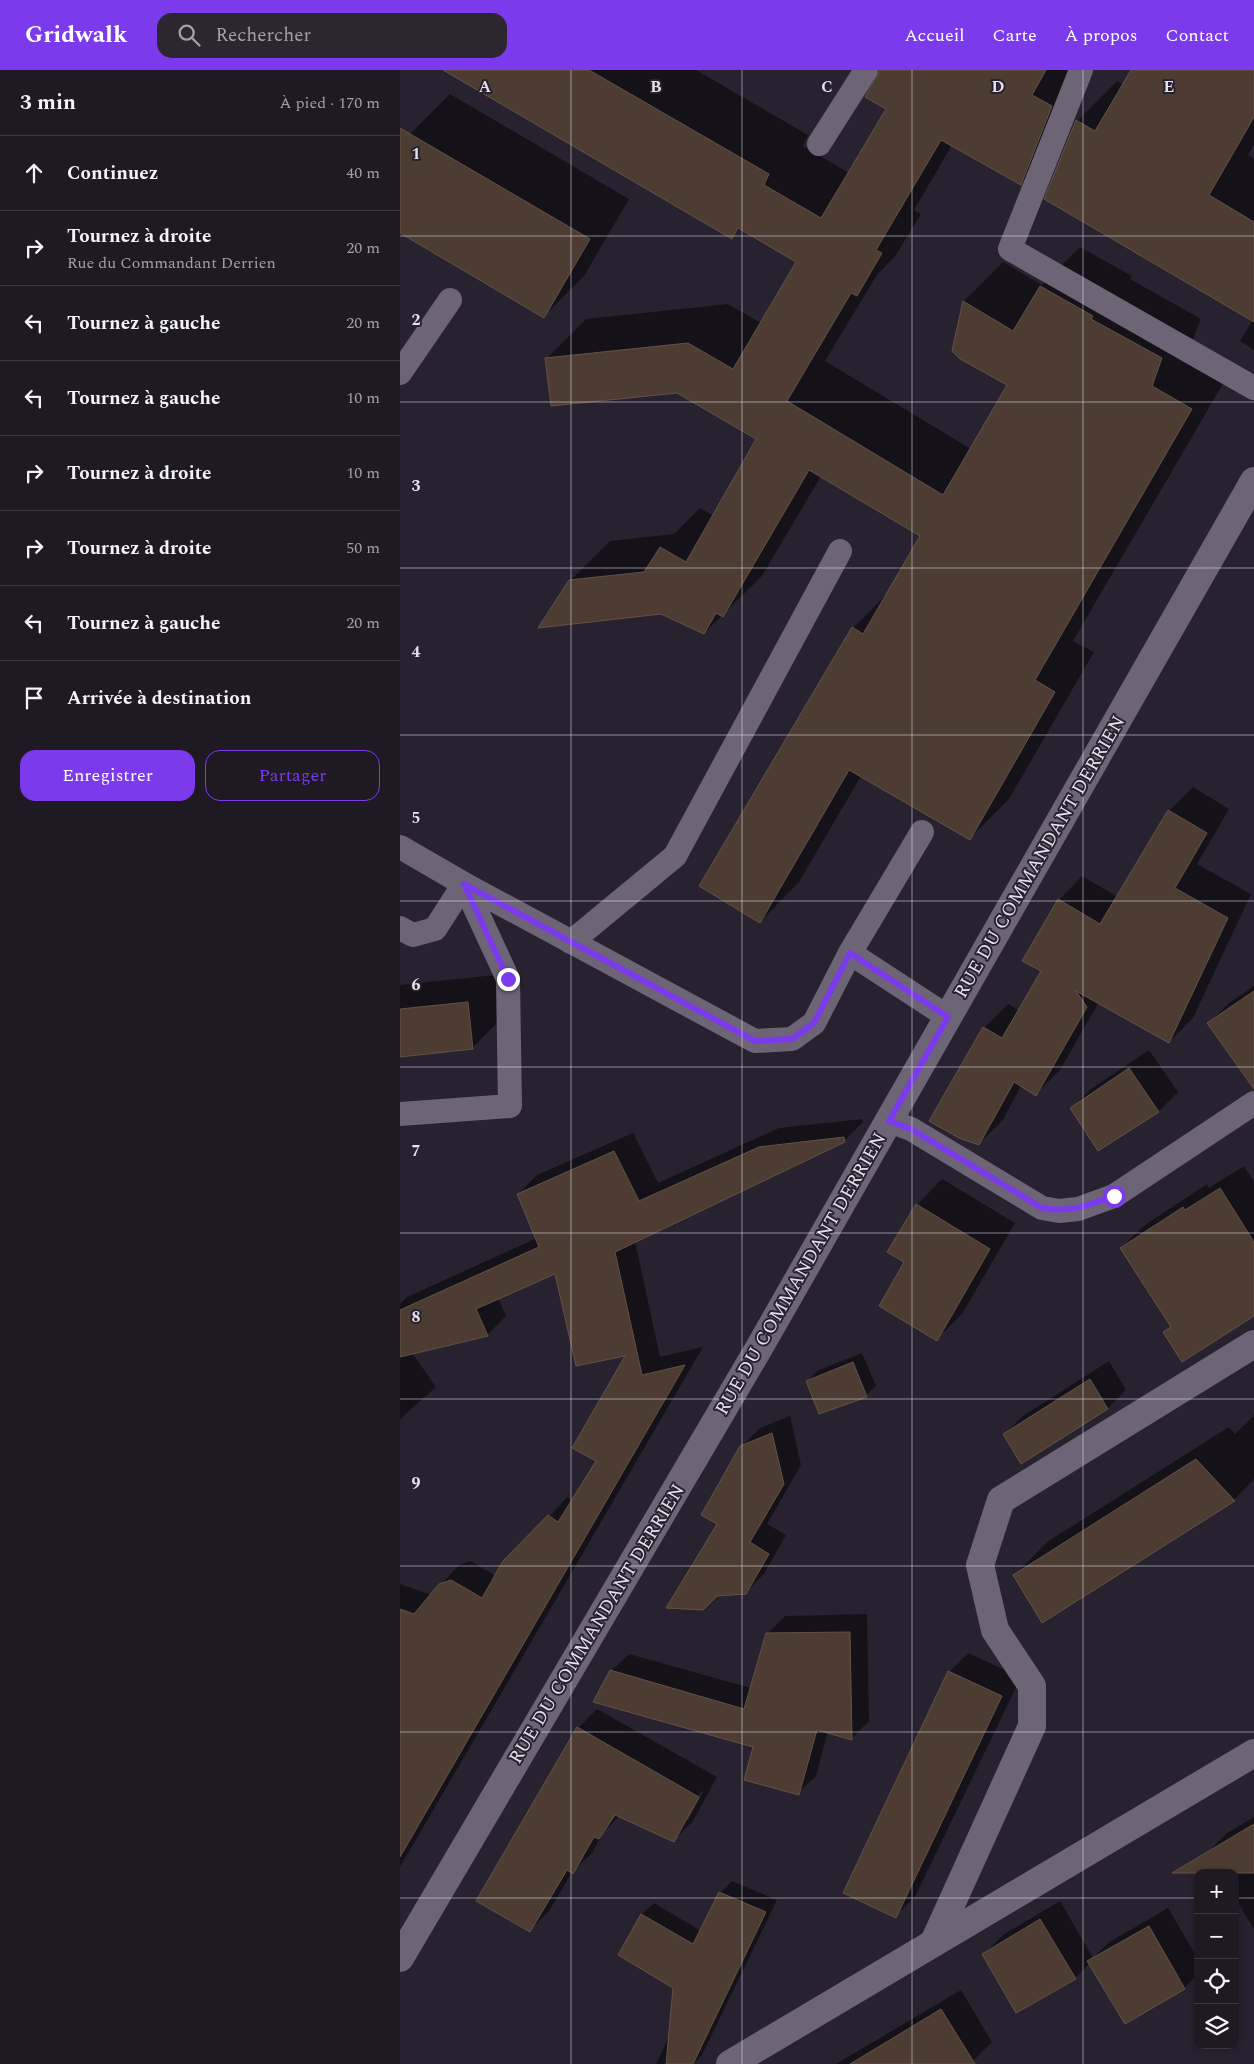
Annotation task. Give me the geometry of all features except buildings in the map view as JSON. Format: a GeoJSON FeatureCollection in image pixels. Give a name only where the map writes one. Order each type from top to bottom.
{"type":"FeatureCollection","features":[{"type":"Feature","properties":{"kind":"main road","name":"RUE DU COMMANDANT DERRIEN"},"geometry":{"type":"LineString","coordinates":[[400,1958],[760,1348],[1254,481]]}},
{"type":"Feature","properties":{"kind":"main road"},"geometry":{"type":"LineString","coordinates":[[934,1942],[1032,1726],[1032,1686],[995,1630],[980,1565],[1002,1500],[1254,1344]]}},
{"type":"Feature","properties":{"kind":"main road"},"geometry":{"type":"LineString","coordinates":[[730,2064],[1254,1752]]}},
{"type":"Feature","properties":{"kind":"lane"},"geometry":{"type":"LineString","coordinates":[[819,144],[866,70]]}},
{"type":"Feature","properties":{"kind":"lane"},"geometry":{"type":"LineString","coordinates":[[1081,70],[1010,249],[1254,388]]}},
{"type":"Feature","properties":{"kind":"lane"},"geometry":{"type":"LineString","coordinates":[[400,373],[450,300]]}},
{"type":"Feature","properties":{"kind":"lane"},"geometry":{"type":"LineString","coordinates":[[572,942],[675,856],[840,551]]}},
{"type":"Feature","properties":{"kind":"lane"},"geometry":{"type":"LineString","coordinates":[[400,847],[464,884],[755,1041],[792,1039],[814,1023],[850,953],[922,832]]}},
{"type":"Feature","properties":{"kind":"lane"},"geometry":{"type":"LineString","coordinates":[[400,928],[413,935],[435,929],[464,884]]}},
{"type":"Feature","properties":{"kind":"lane"},"geometry":{"type":"LineString","coordinates":[[400,1114],[510,1106],[508,979],[464,884]]}},
{"type":"Feature","properties":{"kind":"lane"},"geometry":{"type":"LineString","coordinates":[[850,953],[948,1017]]}},
{"type":"Feature","properties":{"kind":"lane"},"geometry":{"type":"LineString","coordinates":[[889,1121],[911,1129],[1042,1208],[1059,1211],[1078,1209],[1114,1196],[1254,1104]]}},
{"type":"Feature","properties":{"kind":"route"},"geometry":{"type":"LineString","coordinates":[[508,979],[464,884],[755,1041],[792,1039],[814,1023],[850,953],[948,1017],[889,1121],[911,1129],[1042,1208],[1059,1211],[1078,1209],[1114,1196]]}}]}
